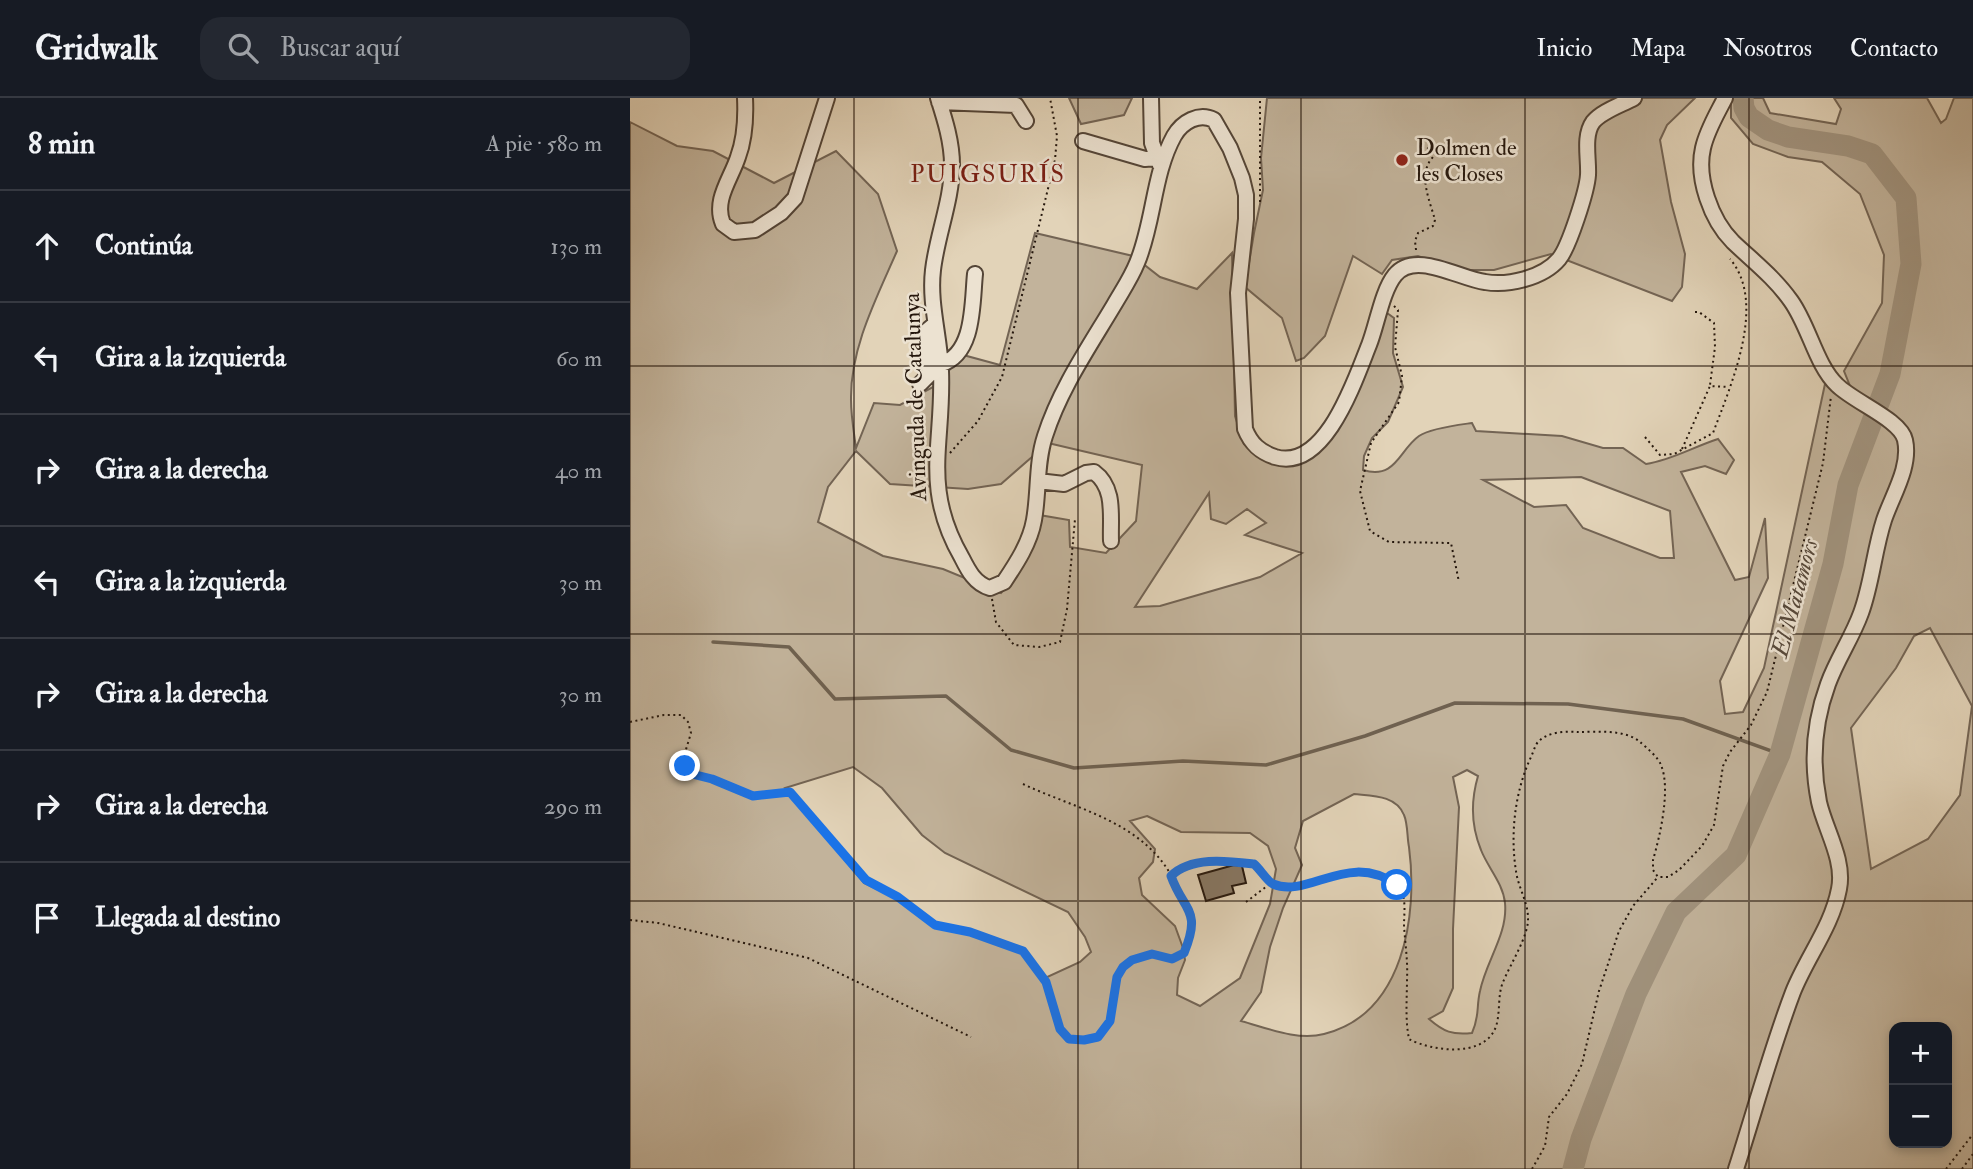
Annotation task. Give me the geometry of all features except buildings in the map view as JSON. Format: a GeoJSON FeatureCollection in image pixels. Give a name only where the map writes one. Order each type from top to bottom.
{"type":"FeatureCollection","features":[{"type":"Feature","properties":{"kind":"street"},"geometry":{"type":"LineString","coordinates":[[745,98],[742,144],[719,209],[723,224],[734,232],[755,230],[781,213],[796,198],[827,98]]}},
{"type":"Feature","properties":{"kind":"street"},"geometry":{"type":"LineString","coordinates":[[1151,98],[1152,143],[1160,164]]}},
{"type":"Feature","properties":{"kind":"street"},"geometry":{"type":"LineString","coordinates":[[990,588],[1004,582],[1028,539],[1034,520],[1044,438],[1063,394],[1138,262],[1160,164],[1174,136],[1185,124],[1197,118],[1209,118],[1219,126],[1236,162],[1246,195],[1238,293],[1244,419],[1248,437],[1259,449],[1281,458],[1295,458],[1308,453],[1319,444],[1331,427],[1370,343],[1391,281],[1398,272],[1408,266],[1417,265],[1490,283],[1518,280],[1551,266],[1562,255],[1586,190],[1590,127],[1598,117],[1634,98]]}},
{"type":"Feature","properties":{"kind":"street"},"geometry":{"type":"LineString","coordinates":[[1724,98],[1710,129],[1702,157],[1705,190],[1714,215],[1731,240],[1790,299],[1803,319],[1833,381],[1868,409],[1894,422],[1905,437],[1906,452],[1884,522],[1861,615],[1829,682],[1818,716],[1814,746],[1819,802],[1836,856],[1840,886],[1829,923],[1805,962],[1793,992],[1736,1169]]}},
{"type":"Feature","properties":{"kind":"street"},"geometry":{"type":"LineString","coordinates":[[938,100],[1016,105],[1027,121]]}},
{"type":"Feature","properties":{"kind":"street","name":"Avinguda de Catalunya"},"geometry":{"type":"LineString","coordinates":[[938,100],[950,141],[952,165],[951,184],[933,271],[935,324],[941,363],[936,464],[938,493],[951,536],[973,577],[990,588]]}},
{"type":"Feature","properties":{"kind":"street"},"geometry":{"type":"LineString","coordinates":[[1083,141],[1160,164]]}},
{"type":"Feature","properties":{"kind":"street"},"geometry":{"type":"LineString","coordinates":[[941,363],[950,361],[964,345],[971,318],[975,274]]}},
{"type":"Feature","properties":{"kind":"street"},"geometry":{"type":"LineString","coordinates":[[920,384],[930,374],[923,334],[935,324]]}},
{"type":"Feature","properties":{"kind":"street"},"geometry":{"type":"LineString","coordinates":[[1038,481],[1064,484],[1094,472],[1103,479],[1110,493],[1111,541]]}},
{"type":"Feature","properties":{"kind":"path"},"geometry":{"type":"LineString","coordinates":[[936,464],[957,447],[973,428],[986,410],[1002,377],[1055,160],[1057,136],[1050,98]]}},
{"type":"Feature","properties":{"kind":"path"},"geometry":{"type":"LineString","coordinates":[[1257,212],[1260,199],[1260,98]]}},
{"type":"Feature","properties":{"kind":"path"},"geometry":{"type":"LineString","coordinates":[[1417,265],[1415,241],[1418,233],[1433,226],[1436,220],[1425,187],[1427,164],[1433,158],[1426,145]]}},
{"type":"Feature","properties":{"kind":"path"},"geometry":{"type":"LineString","coordinates":[[1645,437],[1660,455],[1674,454],[1713,433],[1731,387],[1743,343],[1746,306],[1743,283],[1736,265],[1728,255]]}},
{"type":"Feature","properties":{"kind":"path"},"geometry":{"type":"LineString","coordinates":[[1384,299],[1398,310],[1395,347],[1402,376],[1399,402],[1371,443],[1360,491],[1370,531],[1389,542],[1451,543],[1459,582]]}},
{"type":"Feature","properties":{"kind":"path"},"geometry":{"type":"LineString","coordinates":[[1682,449],[1710,386],[1715,347],[1714,323],[1695,312]]}},
{"type":"Feature","properties":{"kind":"path"},"geometry":{"type":"LineString","coordinates":[[1532,1169],[1545,1146],[1549,1117],[1567,1094],[1581,1064],[1599,991],[1619,931],[1633,906],[1658,877],[1668,877],[1679,870],[1702,846],[1714,825],[1723,766],[1730,752],[1751,725],[1767,692],[1823,463],[1833,381]]}},
{"type":"Feature","properties":{"kind":"path"},"geometry":{"type":"LineString","coordinates":[[1710,386],[1731,387]]}},
{"type":"Feature","properties":{"kind":"path"},"geometry":{"type":"LineString","coordinates":[[990,588],[996,622],[1014,645],[1039,648],[1060,642],[1067,609],[1075,519]]}},
{"type":"Feature","properties":{"kind":"path"},"geometry":{"type":"LineString","coordinates":[[630,722],[664,715],[681,715],[688,722],[691,733],[684,756],[685,766],[692,774],[753,796],[790,792],[866,880],[898,897],[935,925],[970,932],[1023,951],[1046,982],[1060,1029],[1069,1039],[1098,1037],[1110,1021],[1117,977],[1123,967],[1132,960],[1152,954],[1172,959],[1184,953],[1190,937],[1192,913],[1161,859],[1134,833],[1099,815],[1023,784]]}},
{"type":"Feature","properties":{"kind":"path"},"geometry":{"type":"LineString","coordinates":[[1171,876],[1182,866],[1227,860],[1254,864],[1271,883],[1285,886],[1304,884],[1335,874],[1366,871],[1386,877],[1397,885],[1404,897],[1408,976],[1406,1026],[1409,1039],[1423,1047],[1466,1049],[1482,1043],[1495,1030],[1501,986],[1527,928],[1528,917],[1516,875],[1512,842],[1517,804],[1527,767],[1538,742],[1560,731],[1620,734],[1637,740],[1654,755],[1661,764],[1665,796],[1653,860],[1653,870],[1658,877]]}},
{"type":"Feature","properties":{"kind":"path"},"geometry":{"type":"LineString","coordinates":[[1246,902],[1271,883]]}},
{"type":"Feature","properties":{"kind":"path"},"geometry":{"type":"LineString","coordinates":[[630,920],[658,922],[808,958],[971,1037]]}},
{"type":"Feature","properties":{"kind":"path"},"geometry":{"type":"LineString","coordinates":[[1946,1169],[1973,1134]]}},
{"type":"Feature","properties":{"kind":"path"},"geometry":{"type":"LineString","coordinates":[[1970,1138],[1973,1145]]}},
{"type":"Feature","properties":{"kind":"path"},"geometry":{"type":"LineString","coordinates":[[1962,1169],[1973,1154]]}},
{"type":"Feature","properties":{"kind":"shaded area"},"geometry":{"type":"Polygon","coordinates":[[[1069,98],[1132,98],[1124,115],[1081,124],[1069,98]]]}},
{"type":"Feature","properties":{"kind":"shaded area"},"geometry":{"type":"Polygon","coordinates":[[[1267,98],[1695,98],[1667,125],[1660,140],[1671,202],[1685,254],[1682,287],[1672,301],[1551,254],[1494,270],[1458,270],[1418,256],[1392,260],[1382,274],[1353,256],[1325,336],[1304,358],[1296,361],[1282,318],[1245,287],[1263,190],[1261,158],[1267,98]]]}},
{"type":"Feature","properties":{"kind":"shaded area"},"geometry":{"type":"Polygon","coordinates":[[[1731,98],[1763,98],[1770,113],[1836,124],[1841,109],[1834,98],[1927,98],[1941,123],[1946,119],[1954,98],[1973,98],[1973,1169],[630,1169],[630,122],[677,146],[713,151],[774,183],[836,151],[878,194],[897,251],[866,323],[855,361],[851,400],[856,448],[874,403],[900,405],[935,386],[963,355],[1000,365],[1035,233],[1133,256],[1160,277],[1197,289],[1232,253],[1235,416],[1244,444],[1268,459],[1328,441],[1387,313],[1394,318],[1393,353],[1403,387],[1388,422],[1372,438],[1364,456],[1363,470],[1383,471],[1390,467],[1412,442],[1424,433],[1472,423],[1476,431],[1562,436],[1603,448],[1623,448],[1646,464],[1718,439],[1734,460],[1726,474],[1705,466],[1681,472],[1735,580],[1749,577],[1765,518],[1768,578],[1720,681],[1725,714],[1743,712],[1764,668],[1825,384],[1854,396],[1844,371],[1882,303],[1884,255],[1860,194],[1822,162],[1788,157],[1753,144],[1731,118],[1731,98]],[[1048,443],[1001,484],[968,489],[890,484],[856,451],[828,487],[818,522],[883,556],[943,569],[1001,593],[1025,561],[1039,515],[1069,520],[1070,547],[1106,553],[1136,521],[1142,465],[1048,443]],[[1581,477],[1483,480],[1534,507],[1566,505],[1583,528],[1660,558],[1674,558],[1670,511],[1581,477]],[[1209,493],[1135,607],[1160,606],[1260,577],[1302,553],[1245,535],[1266,523],[1247,509],[1226,524],[1211,519],[1209,493]],[[1930,628],[1914,636],[1896,668],[1851,728],[1871,869],[1928,839],[1960,795],[1972,706],[1930,628]],[[853,767],[785,788],[864,883],[898,899],[934,926],[969,933],[1024,954],[1043,979],[1080,962],[1091,952],[1085,937],[1068,912],[945,853],[922,835],[882,788],[853,767]],[[1467,770],[1453,777],[1459,807],[1453,988],[1443,1011],[1429,1019],[1449,1032],[1465,1034],[1472,1033],[1474,1027],[1483,980],[1503,926],[1505,903],[1475,832],[1474,794],[1478,776],[1467,770]],[[1354,794],[1303,821],[1295,848],[1302,865],[1270,947],[1261,992],[1241,1021],[1282,1033],[1314,1036],[1351,1023],[1372,1006],[1388,984],[1400,958],[1411,902],[1407,827],[1400,808],[1389,800],[1354,794]],[[1147,816],[1130,821],[1155,849],[1153,862],[1139,878],[1142,895],[1175,926],[1183,948],[1185,960],[1178,978],[1177,995],[1200,1006],[1240,978],[1270,904],[1276,869],[1268,846],[1250,833],[1181,832],[1147,816]]]}},
{"type":"Feature","properties":{"kind":"waterway","name":"El Matamors"},"geometry":{"type":"LineString","coordinates":[[1573,1169],[1581,1139],[1636,994],[1676,912],[1736,855],[1780,754],[1833,564],[1848,485],[1890,374],[1911,264],[1906,198],[1872,154],[1848,146],[1788,137],[1768,130],[1749,117],[1743,98]]}},
{"type":"Feature","properties":{"kind":"waterway"},"geometry":{"type":"LineString","coordinates":[[713,642],[789,647],[835,699],[946,696],[1011,750],[1074,768],[1183,761],[1266,765],[1365,736],[1455,703],[1568,704],[1683,719],[1780,754]]}},
{"type":"Feature","properties":{"kind":"place","name":"Dolmen de les Closes"},"geometry":{"type":"Point","coordinates":[1402,160]}},
{"type":"Feature","properties":{"kind":"district","name":"PUIGSURÍS"},"geometry":{"type":"Point","coordinates":[988,174]}},
{"type":"Feature","properties":{"kind":"route"},"geometry":{"type":"LineString","coordinates":[[685,766],[692,774],[753,796],[790,792],[866,880],[898,897],[935,925],[970,932],[1023,951],[1046,982],[1060,1029],[1069,1039],[1098,1037],[1110,1021],[1117,977],[1123,967],[1132,960],[1152,954],[1172,959],[1184,953],[1190,937],[1192,913],[1171,876],[1182,866],[1227,860],[1254,864],[1271,883],[1285,886],[1304,884],[1335,874],[1366,871],[1386,877],[1397,885]]}}]}
